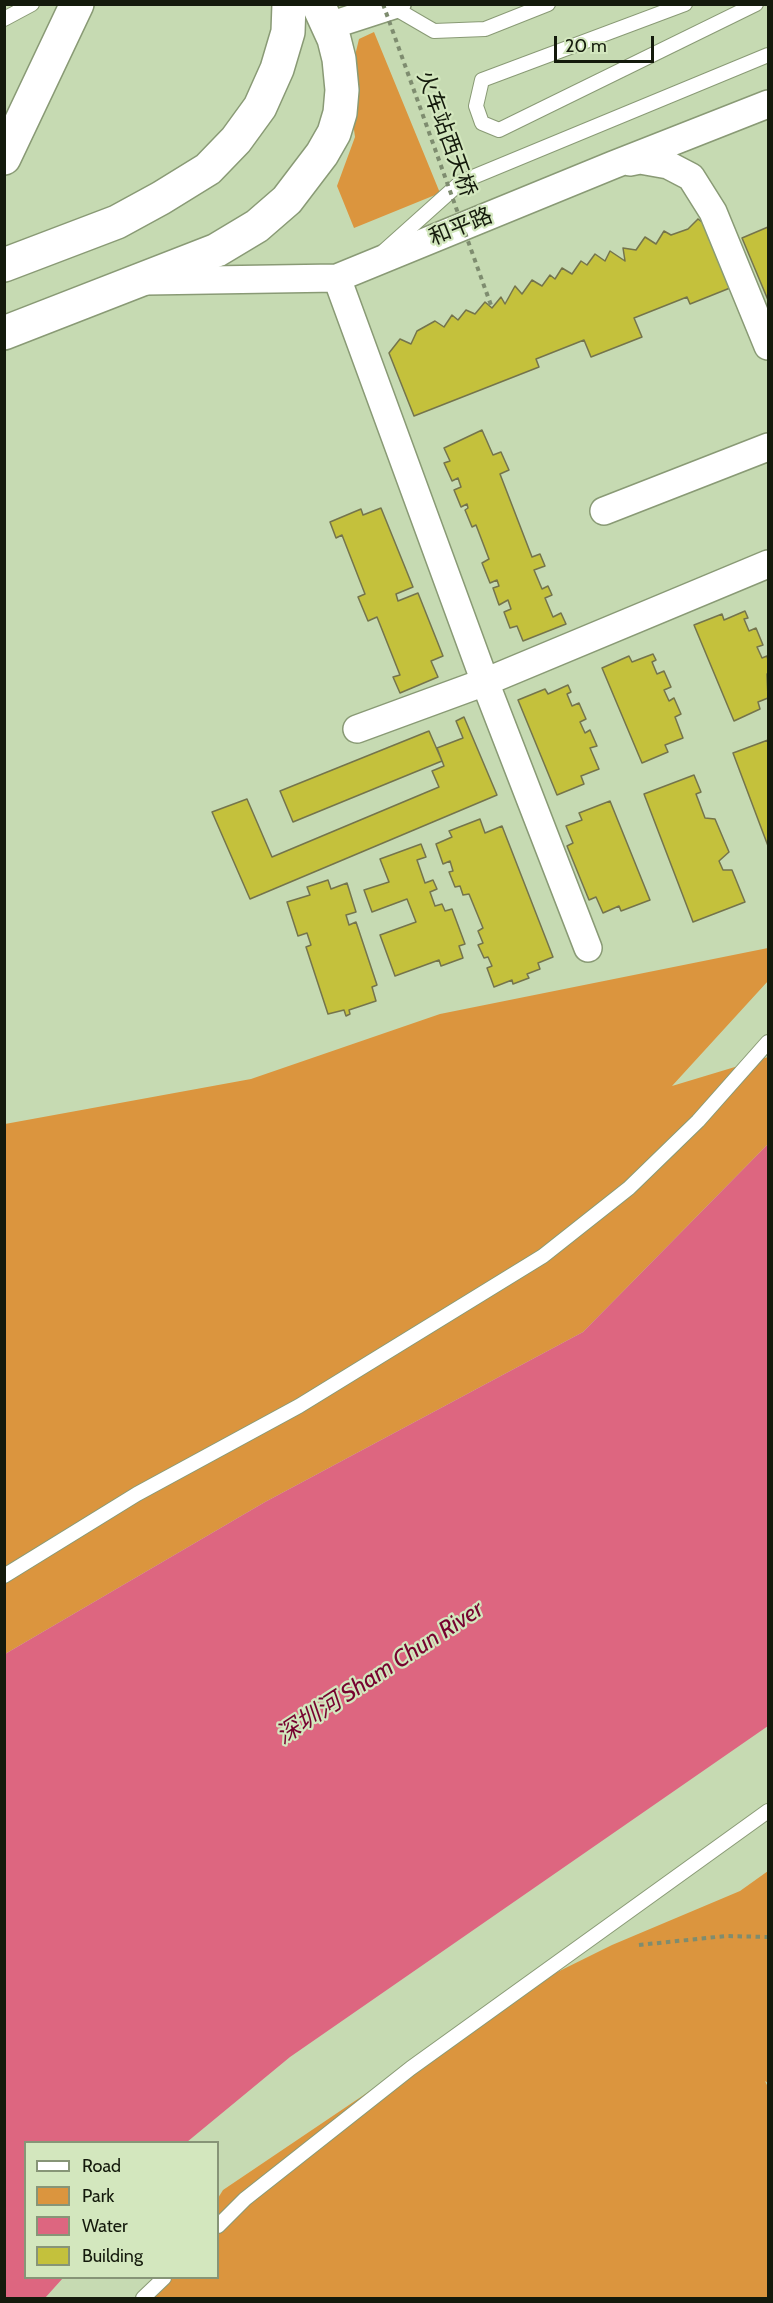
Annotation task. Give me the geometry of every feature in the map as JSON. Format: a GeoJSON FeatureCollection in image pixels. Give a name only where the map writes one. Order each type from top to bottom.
{"type":"FeatureCollection","features":[{"type":"Feature","properties":{"kind":"street"},"geometry":{"type":"LineString","coordinates":[[4,158],[77,4]]}},
{"type":"Feature","properties":{"kind":"street"},"geometry":{"type":"LineString","coordinates":[[4,265],[117,222],[208,169],[236,140],[260,107],[277,69],[288,32],[288,4]]}},
{"type":"Feature","properties":{"kind":"street"},"geometry":{"type":"LineString","coordinates":[[4,333],[217,250],[257,226],[286,201],[322,154],[338,123],[342,90],[339,59],[324,15],[378,7]]}},
{"type":"Feature","properties":{"kind":"street","name":"和平路"},"geometry":{"type":"LineString","coordinates":[[139,282],[337,278],[768,104]]}},
{"type":"Feature","properties":{"kind":"street"},"geometry":{"type":"LineString","coordinates":[[613,165],[640,160],[668,165],[691,177],[713,212],[768,346]]}},
{"type":"Feature","properties":{"kind":"street"},"geometry":{"type":"LineString","coordinates":[[337,278],[485,682],[588,948]]}},
{"type":"Feature","properties":{"kind":"street"},"geometry":{"type":"LineString","coordinates":[[604,511],[768,447]]}},
{"type":"Feature","properties":{"kind":"street"},"geometry":{"type":"LineString","coordinates":[[357,729],[485,682],[768,564]]}},
{"type":"Feature","properties":{"kind":"lane"},"geometry":{"type":"LineString","coordinates":[[4,19],[32,4]]}},
{"type":"Feature","properties":{"kind":"lane"},"geometry":{"type":"LineString","coordinates":[[378,7],[435,31],[485,29],[548,4]]}},
{"type":"Feature","properties":{"kind":"lane"},"geometry":{"type":"LineString","coordinates":[[685,4],[482,80],[476,106],[482,123],[500,130],[756,4]]}},
{"type":"Feature","properties":{"kind":"lane"},"geometry":{"type":"LineString","coordinates":[[367,266],[461,182],[768,55]]}},
{"type":"Feature","properties":{"kind":"lane"},"geometry":{"type":"LineString","coordinates":[[4,1576],[137,1494],[299,1406],[543,1256],[629,1188],[698,1121],[768,1042]]}},
{"type":"Feature","properties":{"kind":"lane"},"geometry":{"type":"LineString","coordinates":[[219,2225],[245,2199],[411,2068],[768,1811]]}},
{"type":"Feature","properties":{"kind":"lane"},"geometry":{"type":"LineString","coordinates":[[143,2298],[162,2279]]}},
{"type":"Feature","properties":{"kind":"path","name":"火车站西天桥"},"geometry":{"type":"LineString","coordinates":[[378,7],[492,308]]}},
{"type":"Feature","properties":{"kind":"path"},"geometry":{"type":"LineString","coordinates":[[639,1945],[726,1936],[768,1937]]}},
{"type":"Feature","properties":{"kind":"green space"},"geometry":{"type":"Polygon","coordinates":[[[374,32],[440,193],[354,228],[337,186],[355,137],[348,85],[359,39],[374,32]]]}},
{"type":"Feature","properties":{"kind":"green space"},"geometry":{"type":"Polygon","coordinates":[[[768,948],[768,981],[672,1086],[768,1057],[768,1144],[583,1332],[265,1502],[5,1654],[5,1124],[251,1079],[440,1014],[768,948]]]}},
{"type":"Feature","properties":{"kind":"green space"},"geometry":{"type":"Polygon","coordinates":[[[768,1871],[768,2083],[765,2081],[768,2087],[768,2298],[145,2298],[159,2279],[219,2279],[219,2196],[223,2190],[515,1993],[612,1945],[740,1891],[768,1871]]]}},
{"type":"Feature","properties":{"kind":"water","name":"深圳河 Sham Chun River"},"geometry":{"type":"Polygon","coordinates":[[[768,1144],[768,1726],[290,2057],[188,2141],[24,2141],[24,2279],[62,2279],[45,2298],[5,2298],[5,1654],[265,1502],[583,1332],[768,1144]]]}},
{"type":"Feature","properties":{"kind":"building"},"geometry":{"type":"Polygon","coordinates":[[[698,219],[706,225],[730,288],[690,304],[687,297],[634,318],[642,337],[591,357],[584,340],[536,359],[539,367],[414,416],[389,353],[400,339],[411,344],[417,331],[435,321],[444,327],[452,315],[458,320],[466,310],[475,314],[485,302],[492,308],[501,297],[505,304],[515,286],[522,294],[532,280],[542,286],[550,275],[555,279],[562,268],[572,274],[581,261],[587,265],[595,254],[605,261],[610,251],[625,261],[623,248],[636,250],[645,237],[656,244],[664,231],[671,235],[688,229],[698,219]]]}},
{"type":"Feature","properties":{"kind":"building"},"geometry":{"type":"Polygon","coordinates":[[[768,227],[768,300],[742,238],[768,227]]]}},
{"type":"Feature","properties":{"kind":"building"},"geometry":{"type":"Polygon","coordinates":[[[482,430],[493,455],[501,452],[509,470],[500,474],[532,557],[540,554],[545,566],[534,570],[542,589],[548,586],[552,595],[545,598],[553,617],[561,613],[566,624],[523,641],[517,626],[510,628],[504,612],[511,609],[508,600],[499,605],[493,588],[499,586],[497,580],[490,583],[482,563],[489,559],[476,525],[472,527],[465,510],[468,508],[467,504],[461,507],[454,490],[461,487],[458,478],[452,481],[444,463],[450,461],[444,448],[482,430]]]}},
{"type":"Feature","properties":{"kind":"building"},"geometry":{"type":"Polygon","coordinates":[[[381,508],[413,587],[396,594],[398,601],[418,593],[443,656],[431,661],[438,677],[400,693],[393,677],[400,675],[377,617],[368,621],[358,597],[365,594],[342,535],[336,538],[330,522],[361,509],[363,515],[381,508]]]}},
{"type":"Feature","properties":{"kind":"building"},"geometry":{"type":"Polygon","coordinates":[[[745,611],[748,618],[744,619],[749,631],[756,628],[763,645],[757,647],[762,658],[767,656],[768,698],[758,702],[760,709],[734,721],[694,625],[722,614],[724,620],[745,611]]]}},
{"type":"Feature","properties":{"kind":"building"},"geometry":{"type":"Polygon","coordinates":[[[653,654],[656,660],[652,662],[657,674],[664,671],[671,687],[664,690],[669,701],[674,698],[681,714],[675,717],[683,738],[665,745],[668,752],[642,763],[602,668],[629,656],[632,662],[653,654]]]}},
{"type":"Feature","properties":{"kind":"building"},"geometry":{"type":"Polygon","coordinates":[[[568,685],[571,692],[567,694],[572,706],[579,703],[586,719],[580,722],[585,733],[590,730],[597,746],[590,748],[599,769],[581,776],[584,784],[557,795],[518,700],[545,689],[548,694],[568,685]]]}},
{"type":"Feature","properties":{"kind":"building"},"geometry":{"type":"Polygon","coordinates":[[[464,717],[497,795],[250,899],[212,812],[247,799],[272,857],[439,787],[432,771],[444,766],[437,748],[463,738],[456,721],[464,717]]]}},
{"type":"Feature","properties":{"kind":"building"},"geometry":{"type":"Polygon","coordinates":[[[429,731],[442,761],[293,822],[280,791],[429,731]]]}},
{"type":"Feature","properties":{"kind":"building"},"geometry":{"type":"Polygon","coordinates":[[[768,740],[768,846],[733,753],[768,740]]]}},
{"type":"Feature","properties":{"kind":"building"},"geometry":{"type":"Polygon","coordinates":[[[694,775],[701,792],[696,794],[705,818],[715,819],[729,852],[719,861],[723,870],[732,870],[745,902],[693,922],[644,794],[694,775]]]}},
{"type":"Feature","properties":{"kind":"building"},"geometry":{"type":"Polygon","coordinates":[[[610,801],[650,900],[621,911],[619,906],[603,913],[596,897],[589,900],[567,846],[573,843],[566,826],[582,820],[579,813],[610,801]]]}},
{"type":"Feature","properties":{"kind":"building"},"geometry":{"type":"Polygon","coordinates":[[[480,819],[485,833],[502,826],[553,957],[538,963],[540,969],[527,974],[529,978],[513,984],[512,980],[494,987],[487,968],[492,966],[488,957],[484,958],[478,945],[483,943],[478,931],[483,928],[469,894],[463,895],[460,886],[455,887],[449,872],[453,871],[450,861],[443,864],[436,844],[452,837],[449,831],[480,819]]]}},
{"type":"Feature","properties":{"kind":"building"},"geometry":{"type":"Polygon","coordinates":[[[421,844],[426,857],[417,860],[425,883],[433,880],[437,889],[430,892],[435,906],[442,904],[445,911],[452,909],[465,944],[459,946],[463,958],[441,966],[439,960],[395,976],[380,935],[416,922],[407,899],[372,912],[364,890],[389,882],[380,859],[421,844]]]}},
{"type":"Feature","properties":{"kind":"building"},"geometry":{"type":"Polygon","coordinates":[[[328,880],[331,889],[347,883],[356,912],[346,915],[349,925],[356,922],[377,985],[372,987],[376,1001],[349,1010],[350,1014],[346,1016],[344,1010],[328,1014],[306,947],[311,945],[307,933],[298,936],[287,902],[310,895],[307,887],[328,880]]]}}]}
